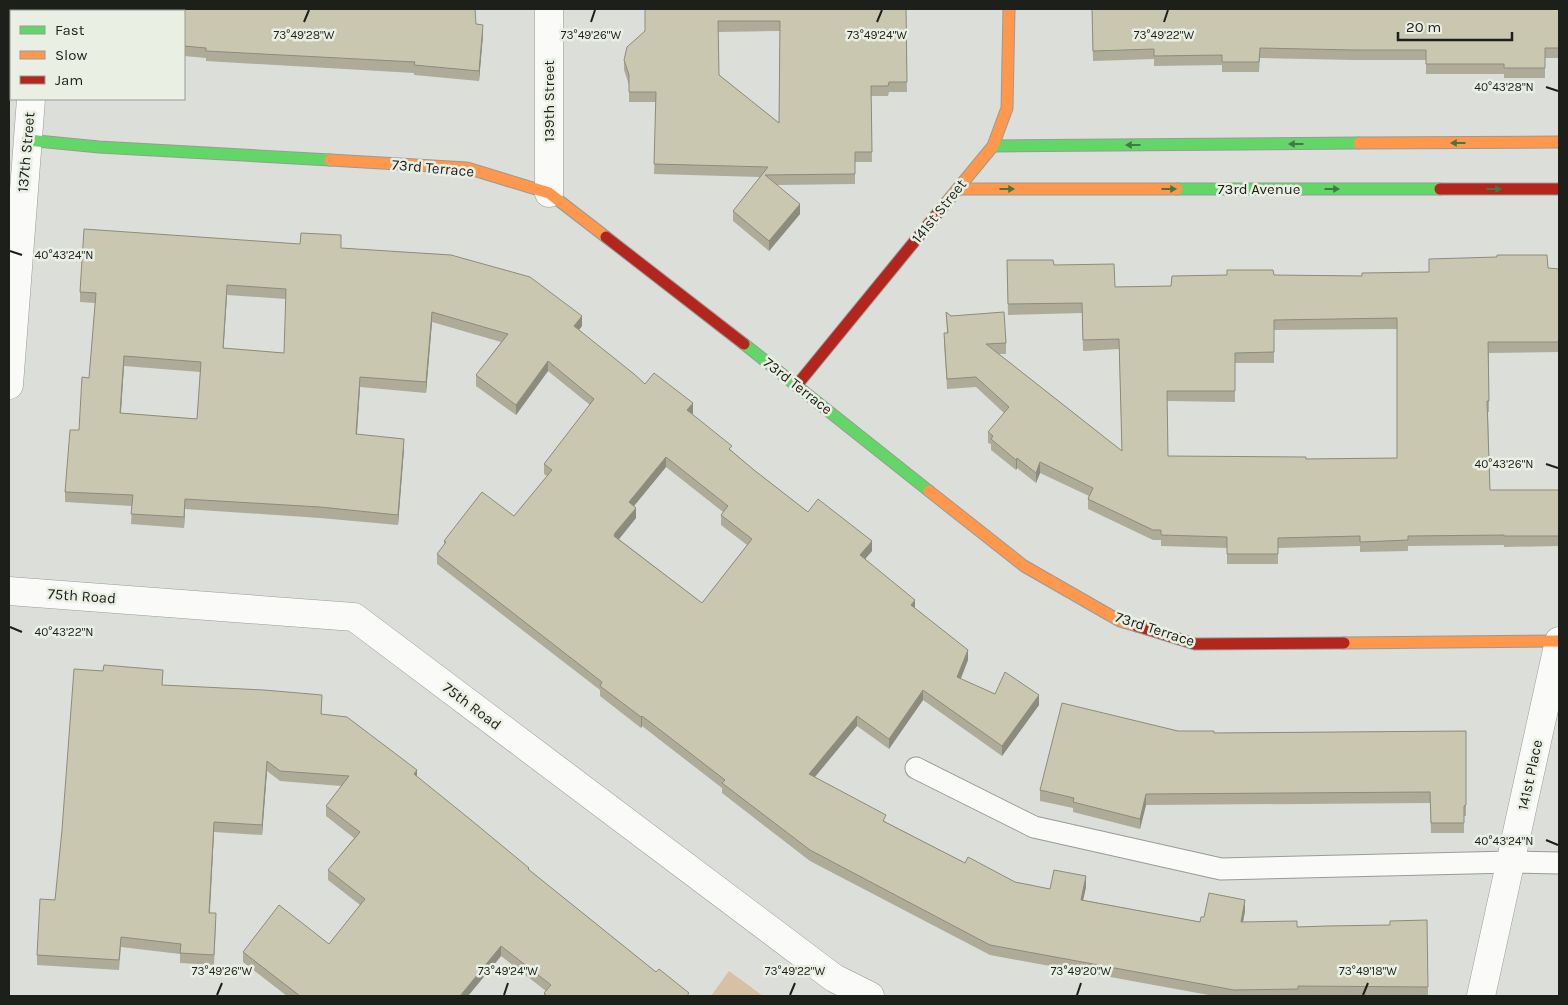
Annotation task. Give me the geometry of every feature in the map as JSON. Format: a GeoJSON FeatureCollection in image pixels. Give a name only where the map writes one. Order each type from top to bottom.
{"type":"FeatureCollection","features":[{"type":"Feature","properties":{"kind":"street","name":"139th Street"},"geometry":{"type":"LineString","coordinates":[[549,9],[549,193]]}},
{"type":"Feature","properties":{"kind":"street","name":"141st Street"},"geometry":{"type":"LineString","coordinates":[[797,385],[994,146],[1007,108],[1009,9]]}},
{"type":"Feature","properties":{"kind":"street","name":"137th Street"},"geometry":{"type":"LineString","coordinates":[[9,385],[31,100]]}},
{"type":"Feature","properties":{"kind":"street","name":"73rd Terrace"},"geometry":{"type":"LineString","coordinates":[[27,140],[99,147],[467,168],[549,193],[797,385],[1024,566],[1120,621],[1194,644],[1559,641]]}},
{"type":"Feature","properties":{"kind":"street"},"geometry":{"type":"LineString","coordinates":[[994,146],[1559,142]]}},
{"type":"Feature","properties":{"kind":"street","name":"73rd Avenue"},"geometry":{"type":"LineString","coordinates":[[958,189],[1559,189]]}},
{"type":"Feature","properties":{"kind":"street","name":"75th Road"},"geometry":{"type":"LineString","coordinates":[[9,591],[354,618],[834,978],[870,996]]}},
{"type":"Feature","properties":{"kind":"street","name":"141st Place"},"geometry":{"type":"LineString","coordinates":[[1481,996],[1559,641]]}},
{"type":"Feature","properties":{"kind":"lane"},"geometry":{"type":"LineString","coordinates":[[916,768],[1034,827],[1221,869],[1511,862],[1559,863]]}},
{"type":"Feature","properties":{"kind":"shaded area"},"geometry":{"type":"Polygon","coordinates":[[[729,971],[763,996],[711,996],[729,971]]]}},
{"type":"Feature","properties":{"kind":"building"},"geometry":{"type":"Polygon","coordinates":[[[475,9],[476,24],[483,25],[479,71],[414,65],[415,62],[206,51],[206,48],[185,46],[185,10],[126,10],[475,9]]]}},
{"type":"Feature","properties":{"kind":"building"},"geometry":{"type":"Polygon","coordinates":[[[645,9],[906,9],[907,82],[889,82],[888,86],[871,86],[872,152],[855,152],[855,174],[765,175],[800,204],[769,241],[733,211],[768,167],[654,164],[656,92],[629,92],[629,75],[624,60],[627,47],[645,31],[645,9]],[[718,21],[719,75],[779,123],[780,21],[718,21]]]}},
{"type":"Feature","properties":{"kind":"building"},"geometry":{"type":"Polygon","coordinates":[[[1092,9],[1559,9],[1559,48],[1545,48],[1545,68],[1504,68],[1504,64],[1426,64],[1426,50],[1260,48],[1259,62],[1222,62],[1222,55],[1154,56],[1154,49],[1093,51],[1092,9]]]}},
{"type":"Feature","properties":{"kind":"building"},"geometry":{"type":"Polygon","coordinates":[[[84,229],[300,244],[301,233],[341,235],[341,248],[451,255],[530,277],[582,316],[574,326],[645,384],[654,373],[693,403],[687,410],[732,446],[729,449],[808,512],[818,499],[872,541],[860,555],[915,600],[911,605],[968,650],[957,677],[995,694],[1005,672],[1039,695],[1002,746],[923,690],[889,739],[857,716],[809,774],[886,815],[883,821],[965,863],[968,857],[1015,882],[1050,889],[1054,870],[1086,876],[1081,900],[1200,922],[1201,917],[1204,917],[1209,893],[1245,900],[1241,922],[1297,921],[1297,927],[1390,925],[1390,921],[1427,920],[1428,987],[1298,986],[1298,989],[1234,990],[990,945],[810,850],[722,783],[725,780],[600,686],[602,682],[437,554],[446,542],[444,541],[482,492],[514,516],[552,470],[544,464],[594,399],[548,361],[516,405],[476,375],[508,334],[432,312],[426,382],[360,377],[356,434],[404,439],[398,515],[320,507],[185,499],[184,517],[131,514],[133,495],[65,492],[70,430],[79,430],[82,377],[89,378],[96,293],[80,292],[84,229]],[[227,285],[223,348],[284,353],[286,289],[227,285]],[[124,356],[120,413],[197,419],[201,362],[124,356]],[[666,457],[629,502],[636,508],[614,536],[702,603],[752,539],[721,515],[728,506],[666,457]]]}},
{"type":"Feature","properties":{"kind":"building"},"geometry":{"type":"Polygon","coordinates":[[[1497,255],[1547,255],[1548,268],[1559,269],[1559,342],[1488,342],[1489,401],[1487,401],[1490,490],[1559,490],[1559,536],[1408,536],[1408,540],[1360,542],[1360,536],[1278,538],[1278,554],[1227,554],[1227,537],[1161,535],[1161,530],[1153,530],[1088,499],[1093,488],[1040,462],[1036,473],[1017,458],[1016,460],[991,439],[993,436],[988,432],[1009,407],[976,377],[947,379],[944,333],[948,333],[946,312],[951,316],[1004,312],[1006,343],[986,344],[1122,451],[1119,339],[1083,340],[1082,303],[1008,304],[1007,260],[1053,260],[1054,265],[1114,264],[1115,287],[1171,286],[1172,276],[1227,275],[1227,270],[1273,270],[1274,275],[1362,276],[1362,273],[1429,272],[1429,259],[1497,257],[1497,255]],[[1397,318],[1274,320],[1274,352],[1235,353],[1235,391],[1167,391],[1168,456],[1306,457],[1306,459],[1397,458],[1397,318]]]}},
{"type":"Feature","properties":{"kind":"building"},"geometry":{"type":"Polygon","coordinates":[[[104,665],[163,670],[162,685],[322,695],[321,714],[347,717],[417,770],[414,774],[528,869],[656,972],[659,969],[689,993],[687,996],[547,996],[544,993],[551,985],[501,946],[460,996],[300,996],[243,952],[279,905],[329,944],[365,899],[328,870],[360,832],[326,806],[349,776],[280,771],[267,761],[262,825],[214,822],[209,913],[216,913],[214,955],[180,953],[181,944],[121,937],[119,960],[37,955],[40,899],[55,900],[74,669],[103,671],[104,665]]]}},
{"type":"Feature","properties":{"kind":"building"},"geometry":{"type":"Polygon","coordinates":[[[1062,703],[1178,731],[1214,731],[1214,733],[1466,731],[1466,805],[1464,806],[1464,823],[1431,823],[1430,792],[1146,794],[1140,819],[1073,802],[1074,798],[1040,790],[1062,703]]]}},
{"type":"Feature","properties":{"kind":"traffic: fast"},"geometry":{"type":"LineString","coordinates":[[27,140],[99,147],[330,160]]}},
{"type":"Feature","properties":{"kind":"traffic: fast"},"geometry":{"type":"LineString","coordinates":[[993,146],[1359,143]]}},
{"type":"Feature","properties":{"kind":"traffic: fast"},"geometry":{"type":"LineString","coordinates":[[1177,189],[1440,189]]}},
{"type":"Feature","properties":{"kind":"traffic: fast"},"geometry":{"type":"LineString","coordinates":[[744,344],[929,491]]}},
{"type":"Feature","properties":{"kind":"traffic: slow"},"geometry":{"type":"LineString","coordinates":[[941,209],[993,146],[1007,108],[1009,9]]}},
{"type":"Feature","properties":{"kind":"traffic: slow"},"geometry":{"type":"LineString","coordinates":[[1359,143],[1559,142]]}},
{"type":"Feature","properties":{"kind":"traffic: slow"},"geometry":{"type":"LineString","coordinates":[[330,160],[467,168],[549,193],[606,237]]}},
{"type":"Feature","properties":{"kind":"traffic: slow"},"geometry":{"type":"LineString","coordinates":[[958,189],[1177,189]]}},
{"type":"Feature","properties":{"kind":"traffic: slow"},"geometry":{"type":"LineString","coordinates":[[929,491],[1024,566],[1120,621],[1137,626]]}},
{"type":"Feature","properties":{"kind":"traffic: slow"},"geometry":{"type":"LineString","coordinates":[[1344,643],[1559,641]]}},
{"type":"Feature","properties":{"kind":"traffic: jam"},"geometry":{"type":"LineString","coordinates":[[1440,189],[1559,189]]}},
{"type":"Feature","properties":{"kind":"traffic: jam"},"geometry":{"type":"LineString","coordinates":[[797,385],[941,209]]}},
{"type":"Feature","properties":{"kind":"traffic: jam"},"geometry":{"type":"LineString","coordinates":[[606,237],[744,344]]}},
{"type":"Feature","properties":{"kind":"traffic: jam"},"geometry":{"type":"LineString","coordinates":[[1137,626],[1195,644],[1344,643]]}}]}
